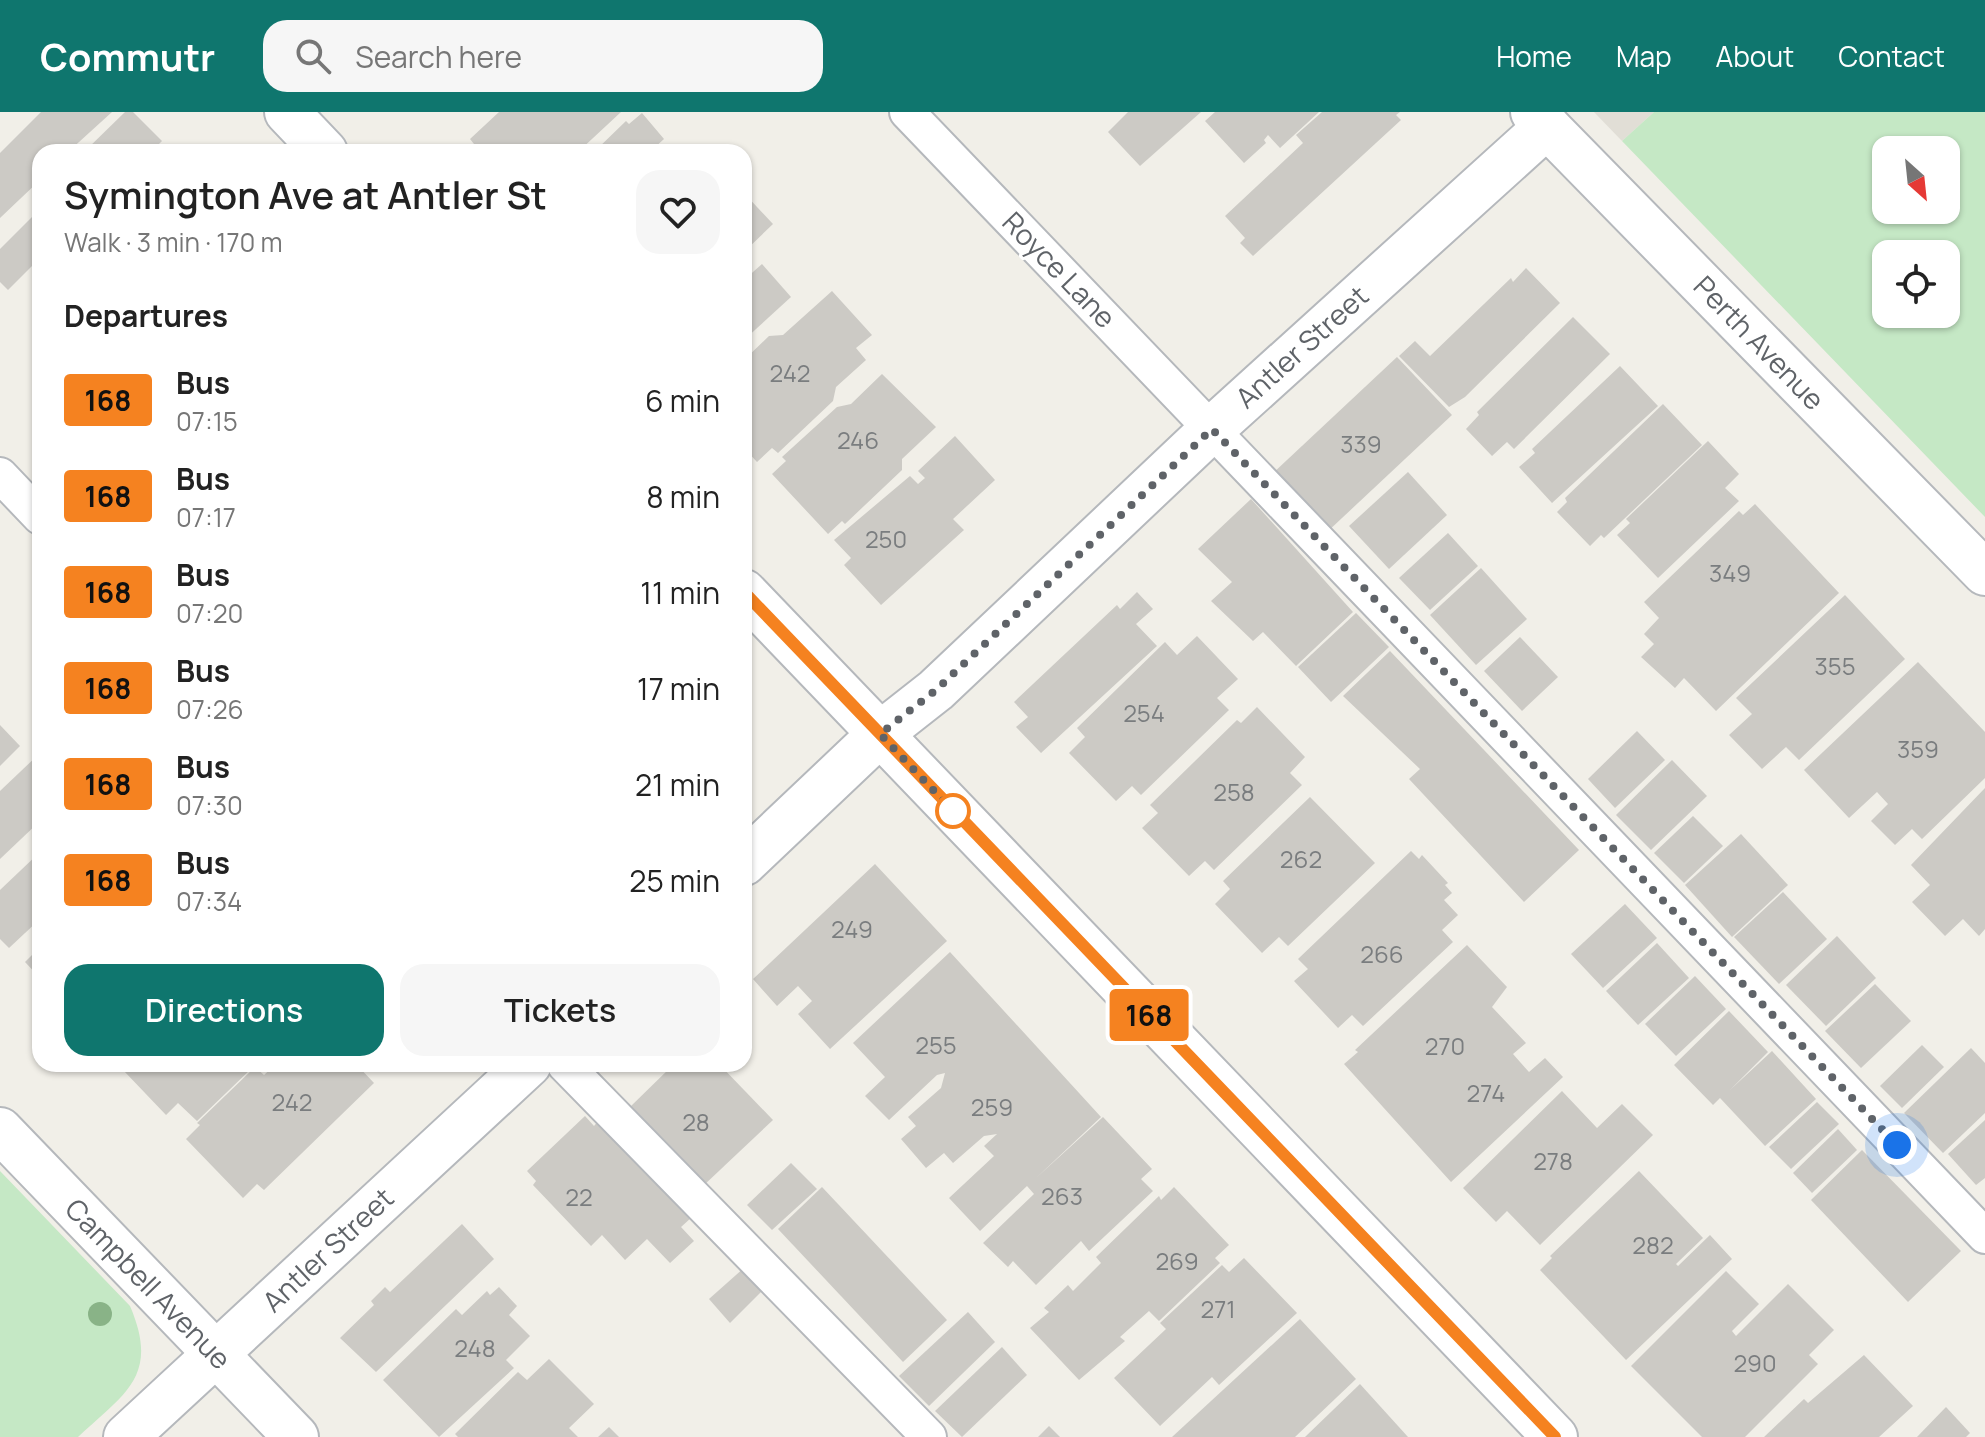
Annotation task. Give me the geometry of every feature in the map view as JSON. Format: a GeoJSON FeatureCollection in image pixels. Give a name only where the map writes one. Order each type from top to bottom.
{"type":"FeatureCollection","features":[{"type":"Feature","properties":{"kind":"street"},"geometry":{"type":"LineString","coordinates":[[287,112],[317,144]]}},
{"type":"Feature","properties":{"kind":"street","name":"Antler Street"},"geometry":{"type":"LineString","coordinates":[[752,855],[880,734],[936,690],[1540,119]]}},
{"type":"Feature","properties":{"kind":"street","name":"Perth Avenue"},"geometry":{"type":"LineString","coordinates":[[1540,119],[1985,573]]}},
{"type":"Feature","properties":{"kind":"street"},"geometry":{"type":"LineString","coordinates":[[752,600],[1555,1437]]}},
{"type":"Feature","properties":{"kind":"street","name":"Antler Street"},"geometry":{"type":"LineString","coordinates":[[126,1437],[520,1072]]}},
{"type":"Feature","properties":{"kind":"street","name":"Campbell Avenue"},"geometry":{"type":"LineString","coordinates":[[0,1130],[296,1437]]}},
{"type":"Feature","properties":{"kind":"lane","name":"Royce Lane"},"geometry":{"type":"LineString","coordinates":[[907,112],[1985,1236]]}},
{"type":"Feature","properties":{"kind":"lane"},"geometry":{"type":"LineString","coordinates":[[0,475],[32,509]]}},
{"type":"Feature","properties":{"kind":"lane"},"geometry":{"type":"LineString","coordinates":[[572,1072],[929,1437]]}},
{"type":"Feature","properties":{"kind":"shaded area"},"geometry":{"type":"Polygon","coordinates":[[[1594,112],[1654,112],[1622,141],[1594,112]]]}},
{"type":"Feature","properties":{"kind":"green space"},"geometry":{"type":"Polygon","coordinates":[[[1654,112],[1985,112],[1985,517],[1622,141],[1654,112]]]}},
{"type":"Feature","properties":{"kind":"green space"},"geometry":{"type":"Polygon","coordinates":[[[0,1171],[130,1306],[138,1330],[141,1350],[133,1381],[123,1395],[78,1437],[0,1437],[0,1171]]]}},
{"type":"Feature","properties":{"kind":"building"},"geometry":{"type":"Polygon","coordinates":[[[41,112],[112,112],[77,144],[32,144],[32,188],[0,218],[0,153],[41,112]]]}},
{"type":"Feature","properties":{"kind":"building"},"geometry":{"type":"Polygon","coordinates":[[[125,112],[133,112],[162,141],[159,144],[92,144],[125,112]]]}},
{"type":"Feature","properties":{"kind":"building"},"geometry":{"type":"Polygon","coordinates":[[[499,112],[621,112],[587,144],[474,144],[470,139],[499,112]]]}},
{"type":"Feature","properties":{"kind":"building"},"geometry":{"type":"Polygon","coordinates":[[[1128,112],[1201,112],[1140,166],[1108,132],[1128,112]]]}},
{"type":"Feature","properties":{"kind":"building"},"geometry":{"type":"Polygon","coordinates":[[[1215,112],[1319,112],[1280,148],[1268,135],[1264,140],[1266,143],[1244,163],[1205,121],[1215,112]]]}},
{"type":"Feature","properties":{"kind":"building"},"geometry":{"type":"Polygon","coordinates":[[[1322,112],[1400,112],[1396,115],[1401,120],[1253,256],[1240,243],[1245,238],[1225,216],[1303,143],[1296,135],[1322,112]]]}},
{"type":"Feature","properties":{"kind":"building"},"geometry":{"type":"Polygon","coordinates":[[[642,113],[664,139],[658,144],[602,144],[626,121],[629,124],[642,113]]]}},
{"type":"Feature","properties":{"kind":"building"},"geometry":{"type":"Polygon","coordinates":[[[752,202],[773,224],[752,244],[752,202]]]}},
{"type":"Feature","properties":{"kind":"building"},"geometry":{"type":"Polygon","coordinates":[[[32,217],[32,266],[8,290],[0,282],[0,249],[32,217]]]}},
{"type":"Feature","properties":{"kind":"building"},"geometry":{"type":"Polygon","coordinates":[[[762,264],[791,297],[752,333],[752,273],[762,264]]]}},
{"type":"Feature","properties":{"kind":"building"},"geometry":{"type":"Polygon","coordinates":[[[1526,268],[1560,303],[1465,397],[1449,407],[1399,356],[1415,341],[1430,356],[1511,278],[1513,282],[1526,268]]]}},
{"type":"Feature","properties":{"kind":"building"},"geometry":{"type":"Polygon","coordinates":[[[832,291],[872,335],[856,348],[866,360],[836,387],[833,401],[778,453],[772,448],[757,462],[752,457],[752,352],[769,336],[783,335],[832,291]]]}},
{"type":"Feature","properties":{"kind":"building"},"geometry":{"type":"Polygon","coordinates":[[[1573,317],[1610,354],[1514,449],[1507,442],[1492,456],[1466,429],[1479,415],[1477,412],[1573,317]]]}},
{"type":"Feature","properties":{"kind":"building"},"geometry":{"type":"Polygon","coordinates":[[[1397,357],[1452,415],[1326,533],[1271,475],[1397,357]]]}},
{"type":"Feature","properties":{"kind":"building"},"geometry":{"type":"Polygon","coordinates":[[[1620,366],[1658,406],[1552,503],[1519,467],[1535,453],[1532,449],[1620,366]]]}},
{"type":"Feature","properties":{"kind":"building"},"geometry":{"type":"Polygon","coordinates":[[[882,374],[936,427],[902,459],[902,470],[845,524],[842,521],[828,534],[772,474],[786,461],[782,457],[837,407],[851,404],[882,374]]]}},
{"type":"Feature","properties":{"kind":"building"},"geometry":{"type":"Polygon","coordinates":[[[1663,404],[1702,445],[1604,538],[1601,535],[1590,546],[1557,512],[1567,502],[1565,498],[1663,404]]]}},
{"type":"Feature","properties":{"kind":"building"},"geometry":{"type":"Polygon","coordinates":[[[955,436],[995,480],[953,519],[964,530],[881,605],[844,565],[851,558],[834,540],[910,476],[918,484],[925,478],[918,471],[955,436]]]}},
{"type":"Feature","properties":{"kind":"building"},"geometry":{"type":"Polygon","coordinates":[[[1708,441],[1739,474],[1725,488],[1739,501],[1658,578],[1617,535],[1630,523],[1626,519],[1708,441]]]}},
{"type":"Feature","properties":{"kind":"building"},"geometry":{"type":"Polygon","coordinates":[[[1408,472],[1447,515],[1389,569],[1349,526],[1408,472]]]}},
{"type":"Feature","properties":{"kind":"building"},"geometry":{"type":"Polygon","coordinates":[[[1251,499],[1353,612],[1296,666],[1263,632],[1253,641],[1211,601],[1232,582],[1198,549],[1251,499]]]}},
{"type":"Feature","properties":{"kind":"building"},"geometry":{"type":"Polygon","coordinates":[[[1755,504],[1839,593],[1716,711],[1684,678],[1675,688],[1641,657],[1654,644],[1644,634],[1659,618],[1644,602],[1739,511],[1743,515],[1755,504]]]}},
{"type":"Feature","properties":{"kind":"building"},"geometry":{"type":"Polygon","coordinates":[[[1448,533],[1478,566],[1430,610],[1399,578],[1448,533]]]}},
{"type":"Feature","properties":{"kind":"building"},"geometry":{"type":"Polygon","coordinates":[[[1481,568],[1527,619],[1476,665],[1430,615],[1481,568]]]}},
{"type":"Feature","properties":{"kind":"building"},"geometry":{"type":"Polygon","coordinates":[[[1137,592],[1153,609],[1136,624],[1157,646],[1041,753],[1016,727],[1028,717],[1014,702],[1117,605],[1120,609],[1137,592]]]}},
{"type":"Feature","properties":{"kind":"building"},"geometry":{"type":"Polygon","coordinates":[[[1845,595],[1905,659],[1799,760],[1786,747],[1762,769],[1729,735],[1752,714],[1736,698],[1845,595]]]}},
{"type":"Feature","properties":{"kind":"building"},"geometry":{"type":"Polygon","coordinates":[[[1356,613],[1389,647],[1331,702],[1298,667],[1356,613]]]}},
{"type":"Feature","properties":{"kind":"building"},"geometry":{"type":"Polygon","coordinates":[[[1197,636],[1238,679],[1217,698],[1229,710],[1141,795],[1132,786],[1116,801],[1069,753],[1085,737],[1077,728],[1165,642],[1177,655],[1197,636]]]}},
{"type":"Feature","properties":{"kind":"building"},"geometry":{"type":"Polygon","coordinates":[[[1520,637],[1558,677],[1522,711],[1484,671],[1520,637]]]}},
{"type":"Feature","properties":{"kind":"building"},"geometry":{"type":"Polygon","coordinates":[[[1390,651],[1579,850],[1524,902],[1409,779],[1420,769],[1343,696],[1390,651]]]}},
{"type":"Feature","properties":{"kind":"building"},"geometry":{"type":"Polygon","coordinates":[[[1918,662],[1985,732],[1985,778],[1922,839],[1912,829],[1895,845],[1871,821],[1888,804],[1877,792],[1849,818],[1804,770],[1918,662]]]}},
{"type":"Feature","properties":{"kind":"building"},"geometry":{"type":"Polygon","coordinates":[[[1257,707],[1305,757],[1290,773],[1302,785],[1214,870],[1205,861],[1189,876],[1142,828],[1158,813],[1150,805],[1237,720],[1241,723],[1257,707]]]}},
{"type":"Feature","properties":{"kind":"building"},"geometry":{"type":"Polygon","coordinates":[[[0,725],[20,746],[0,766],[0,725]]]}},
{"type":"Feature","properties":{"kind":"building"},"geometry":{"type":"Polygon","coordinates":[[[1637,731],[1665,760],[1615,808],[1588,779],[1637,731]]]}},
{"type":"Feature","properties":{"kind":"building"},"geometry":{"type":"Polygon","coordinates":[[[1672,760],[1707,796],[1651,850],[1616,815],[1672,760]]]}},
{"type":"Feature","properties":{"kind":"building"},"geometry":{"type":"Polygon","coordinates":[[[32,761],[32,829],[0,859],[0,791],[32,761]]]}},
{"type":"Feature","properties":{"kind":"building"},"geometry":{"type":"Polygon","coordinates":[[[1985,788],[1985,929],[1979,936],[1963,919],[1945,936],[1912,902],[1930,885],[1911,865],[1985,788]]]}},
{"type":"Feature","properties":{"kind":"building"},"geometry":{"type":"Polygon","coordinates":[[[1310,797],[1375,863],[1288,946],[1279,937],[1262,953],[1215,904],[1230,889],[1223,881],[1310,797]]]}},
{"type":"Feature","properties":{"kind":"building"},"geometry":{"type":"Polygon","coordinates":[[[1693,816],[1723,846],[1684,883],[1654,853],[1693,816]]]}},
{"type":"Feature","properties":{"kind":"building"},"geometry":{"type":"Polygon","coordinates":[[[1741,834],[1788,885],[1732,937],[1685,885],[1741,834]]]}},
{"type":"Feature","properties":{"kind":"building"},"geometry":{"type":"Polygon","coordinates":[[[1411,851],[1419,859],[1422,855],[1448,883],[1445,885],[1452,893],[1444,900],[1458,915],[1442,930],[1453,942],[1363,1026],[1352,1015],[1338,1028],[1294,981],[1308,969],[1298,959],[1411,851]]]}},
{"type":"Feature","properties":{"kind":"building"},"geometry":{"type":"Polygon","coordinates":[[[32,860],[32,926],[9,948],[0,939],[0,890],[32,860]]]}},
{"type":"Feature","properties":{"kind":"building"},"geometry":{"type":"Polygon","coordinates":[[[875,864],[947,941],[830,1049],[798,1014],[812,1001],[798,986],[777,1006],[753,979],[875,864]]]}},
{"type":"Feature","properties":{"kind":"building"},"geometry":{"type":"Polygon","coordinates":[[[1783,892],[1827,939],[1779,984],[1734,937],[1783,892]]]}},
{"type":"Feature","properties":{"kind":"building"},"geometry":{"type":"Polygon","coordinates":[[[1625,904],[1657,938],[1603,988],[1571,954],[1625,904]]]}},
{"type":"Feature","properties":{"kind":"building"},"geometry":{"type":"Polygon","coordinates":[[[1837,936],[1876,978],[1826,1026],[1786,985],[1837,936]]]}},
{"type":"Feature","properties":{"kind":"building"},"geometry":{"type":"Polygon","coordinates":[[[1657,943],[1689,978],[1638,1025],[1606,991],[1657,943]]]}},
{"type":"Feature","properties":{"kind":"building"},"geometry":{"type":"Polygon","coordinates":[[[1467,945],[1507,987],[1492,1007],[1526,1043],[1513,1054],[1529,1072],[1545,1058],[1563,1077],[1451,1182],[1344,1064],[1358,1052],[1355,1050],[1467,945]]]}},
{"type":"Feature","properties":{"kind":"building"},"geometry":{"type":"Polygon","coordinates":[[[950,952],[1101,1117],[1036,1178],[1103,1117],[1152,1169],[1141,1179],[1153,1191],[1089,1251],[1081,1241],[1036,1285],[1013,1261],[1008,1267],[983,1243],[1034,1194],[1027,1186],[980,1231],[949,1198],[994,1156],[984,1146],[997,1134],[984,1136],[953,1163],[944,1153],[926,1168],[901,1139],[916,1126],[908,1117],[941,1088],[945,1073],[937,1075],[889,1120],[865,1096],[885,1077],[853,1043],[950,952]]]}},
{"type":"Feature","properties":{"kind":"building"},"geometry":{"type":"Polygon","coordinates":[[[32,955],[32,969],[25,962],[32,955]]]}},
{"type":"Feature","properties":{"kind":"building"},"geometry":{"type":"Polygon","coordinates":[[[1695,976],[1726,1009],[1676,1056],[1645,1024],[1695,976]]]}},
{"type":"Feature","properties":{"kind":"building"},"geometry":{"type":"Polygon","coordinates":[[[1875,984],[1911,1021],[1861,1068],[1825,1031],[1875,984]]]}},
{"type":"Feature","properties":{"kind":"building"},"geometry":{"type":"Polygon","coordinates":[[[1729,1011],[1768,1052],[1730,1090],[1772,1051],[1816,1099],[1765,1146],[1720,1098],[1713,1105],[1674,1065],[1729,1011]]]}},
{"type":"Feature","properties":{"kind":"building"},"geometry":{"type":"Polygon","coordinates":[[[1922,1045],[1944,1067],[1902,1108],[1880,1086],[1922,1045]]]}},
{"type":"Feature","properties":{"kind":"building"},"geometry":{"type":"Polygon","coordinates":[[[1971,1048],[1985,1063],[1985,1113],[1943,1153],[1904,1113],[1971,1048]]]}},
{"type":"Feature","properties":{"kind":"building"},"geometry":{"type":"Polygon","coordinates":[[[125,1072],[248,1072],[197,1121],[178,1103],[166,1115],[125,1072]]]}},
{"type":"Feature","properties":{"kind":"building"},"geometry":{"type":"Polygon","coordinates":[[[250,1072],[264,1075],[267,1072],[364,1072],[374,1083],[264,1190],[257,1184],[243,1198],[186,1139],[200,1125],[197,1123],[250,1072]]]}},
{"type":"Feature","properties":{"kind":"building"},"geometry":{"type":"Polygon","coordinates":[[[666,1072],[727,1072],[773,1120],[703,1186],[629,1108],[666,1072]]]}},
{"type":"Feature","properties":{"kind":"building"},"geometry":{"type":"Polygon","coordinates":[[[1562,1091],[1597,1128],[1622,1104],[1653,1135],[1540,1245],[1507,1211],[1496,1222],[1463,1188],[1562,1091]]]}},
{"type":"Feature","properties":{"kind":"building"},"geometry":{"type":"Polygon","coordinates":[[[1817,1102],[1839,1124],[1791,1169],[1769,1147],[1817,1102]]]}},
{"type":"Feature","properties":{"kind":"building"},"geometry":{"type":"Polygon","coordinates":[[[585,1116],[594,1126],[599,1120],[692,1217],[681,1227],[694,1241],[670,1263],[647,1239],[625,1260],[602,1235],[591,1246],[533,1185],[536,1181],[527,1171],[585,1116]]]}},
{"type":"Feature","properties":{"kind":"building"},"geometry":{"type":"Polygon","coordinates":[[[1985,1120],[1985,1178],[1976,1185],[1948,1154],[1985,1120]]]}},
{"type":"Feature","properties":{"kind":"building"},"geometry":{"type":"Polygon","coordinates":[[[1838,1129],[1857,1150],[1812,1193],[1793,1173],[1838,1129]]]}},
{"type":"Feature","properties":{"kind":"building"},"geometry":{"type":"Polygon","coordinates":[[[1862,1150],[1961,1251],[1908,1302],[1811,1200],[1862,1150]]]}},
{"type":"Feature","properties":{"kind":"building"},"geometry":{"type":"Polygon","coordinates":[[[791,1163],[817,1189],[772,1230],[747,1205],[791,1163]]]}},
{"type":"Feature","properties":{"kind":"building"},"geometry":{"type":"Polygon","coordinates":[[[1639,1171],[1703,1238],[1676,1264],[1678,1266],[1710,1235],[1732,1259],[1626,1360],[1540,1270],[1552,1258],[1550,1256],[1639,1171]]]}},
{"type":"Feature","properties":{"kind":"building"},"geometry":{"type":"Polygon","coordinates":[[[822,1187],[947,1320],[903,1362],[778,1229],[822,1187]]]}},
{"type":"Feature","properties":{"kind":"building"},"geometry":{"type":"Polygon","coordinates":[[[1174,1187],[1229,1245],[1215,1258],[1220,1263],[1159,1321],[1149,1311],[1120,1337],[1125,1341],[1079,1380],[1030,1328],[1049,1312],[1044,1308],[1068,1285],[1073,1291],[1101,1263],[1096,1257],[1159,1196],[1161,1200],[1174,1187]]]}},
{"type":"Feature","properties":{"kind":"building"},"geometry":{"type":"Polygon","coordinates":[[[462,1224],[494,1259],[376,1372],[340,1338],[374,1305],[371,1301],[385,1287],[390,1292],[462,1224]]]}},
{"type":"Feature","properties":{"kind":"building"},"geometry":{"type":"Polygon","coordinates":[[[1244,1258],[1297,1313],[1219,1385],[1212,1377],[1160,1426],[1114,1378],[1166,1329],[1160,1323],[1222,1265],[1229,1272],[1244,1258]]]}},
{"type":"Feature","properties":{"kind":"building"},"geometry":{"type":"Polygon","coordinates":[[[745,1267],[764,1289],[730,1323],[709,1299],[745,1267]]]}},
{"type":"Feature","properties":{"kind":"building"},"geometry":{"type":"Polygon","coordinates":[[[1726,1271],[1759,1304],[1732,1331],[1736,1336],[1788,1284],[1834,1330],[1809,1355],[1818,1364],[1745,1437],[1702,1437],[1631,1366],[1726,1271]]]}},
{"type":"Feature","properties":{"kind":"building"},"geometry":{"type":"Polygon","coordinates":[[[499,1287],[517,1306],[509,1315],[530,1336],[506,1360],[514,1368],[439,1437],[383,1380],[456,1309],[462,1315],[487,1291],[490,1295],[499,1287]]]}},
{"type":"Feature","properties":{"kind":"building"},"geometry":{"type":"Polygon","coordinates":[[[968,1312],[995,1342],[929,1406],[899,1376],[968,1312]]]}},
{"type":"Feature","properties":{"kind":"building"},"geometry":{"type":"Polygon","coordinates":[[[1300,1319],[1356,1379],[1295,1437],[1172,1437],[1300,1319]]]}},
{"type":"Feature","properties":{"kind":"building"},"geometry":{"type":"Polygon","coordinates":[[[1002,1347],[1027,1375],[962,1437],[935,1411],[1002,1347]]]}},
{"type":"Feature","properties":{"kind":"building"},"geometry":{"type":"Polygon","coordinates":[[[1864,1355],[1913,1406],[1879,1437],[1764,1437],[1804,1399],[1808,1403],[1864,1355]]]}},
{"type":"Feature","properties":{"kind":"building"},"geometry":{"type":"Polygon","coordinates":[[[549,1359],[594,1404],[569,1428],[578,1437],[458,1437],[455,1434],[518,1372],[527,1380],[549,1359]]]}},
{"type":"Feature","properties":{"kind":"building"},"geometry":{"type":"Polygon","coordinates":[[[1360,1384],[1408,1437],[1305,1437],[1360,1384]]]}},
{"type":"Feature","properties":{"kind":"building"},"geometry":{"type":"Polygon","coordinates":[[[1946,1407],[1970,1433],[1966,1437],[1917,1437],[1946,1407]]]}},
{"type":"Feature","properties":{"kind":"building"},"geometry":{"type":"Polygon","coordinates":[[[1049,1426],[1060,1437],[1038,1437],[1049,1426]]]}},
{"type":"Feature","properties":{"kind":"building"},"geometry":{"type":"Polygon","coordinates":[[[609,1427],[619,1437],[598,1437],[609,1427]]]}},
{"type":"Feature","properties":{"kind":"bus line","name":"168"},"geometry":{"type":"LineString","coordinates":[[752,600],[1555,1437]]}},
{"type":"Feature","properties":{"kind":"route"},"geometry":{"type":"LineString","coordinates":[[953,811],[880,734],[936,690],[1212,429],[1897,1145]]}}]}
